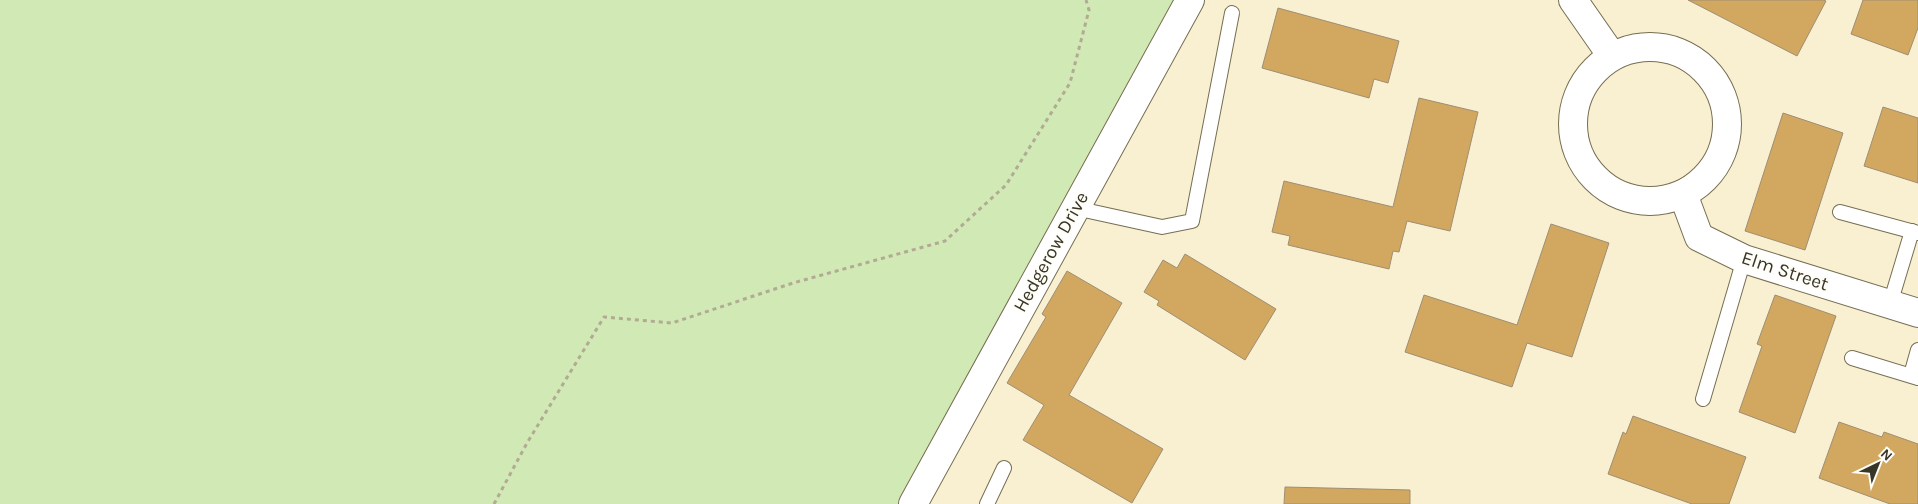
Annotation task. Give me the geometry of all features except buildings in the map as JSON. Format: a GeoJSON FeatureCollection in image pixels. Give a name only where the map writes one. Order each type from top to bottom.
{"type":"FeatureCollection","features":[{"type":"Feature","properties":{"kind":"street","name":"Hedgerow Drive"},"geometry":{"type":"LineString","coordinates":[[913,504],[1190,0]]}},
{"type":"Feature","properties":{"kind":"street"},"geometry":{"type":"LineString","coordinates":[[1573,0],[1612,56]]}},
{"type":"Feature","properties":{"kind":"street"},"geometry":{"type":"LineString","coordinates":[[1660,47],[1683,54],[1704,69],[1718,89],[1726,112],[1726,137],[1718,160],[1704,180],[1683,194],[1660,201],[1636,200],[1614,193],[1595,178],[1581,159],[1573,137],[1573,113],[1580,90],[1593,71],[1612,56],[1635,48],[1660,47]]}},
{"type":"Feature","properties":{"kind":"street","name":"Elm Street"},"geometry":{"type":"LineString","coordinates":[[1683,194],[1699,237],[1744,259],[1918,313]]}},
{"type":"Feature","properties":{"kind":"lane"},"geometry":{"type":"LineString","coordinates":[[1075,208],[1162,227],[1192,221],[1232,13]]}},
{"type":"Feature","properties":{"kind":"lane"},"geometry":{"type":"LineString","coordinates":[[1840,212],[1915,232],[1890,304]]}},
{"type":"Feature","properties":{"kind":"lane"},"geometry":{"type":"LineString","coordinates":[[1703,399],[1744,259]]}},
{"type":"Feature","properties":{"kind":"lane"},"geometry":{"type":"LineString","coordinates":[[1852,358],[1914,376],[1918,350]]}},
{"type":"Feature","properties":{"kind":"lane"},"geometry":{"type":"LineString","coordinates":[[987,504],[1004,468]]}},
{"type":"Feature","properties":{"kind":"path"},"geometry":{"type":"LineString","coordinates":[[494,504],[527,443],[604,317],[672,322],[793,282],[945,241],[1006,185],[1070,83],[1088,10],[1086,0]]}},
{"type":"Feature","properties":{"kind":"green space"},"geometry":{"type":"Polygon","coordinates":[[[0,0],[1176,0],[905,504],[0,504],[0,0]]]}}]}
